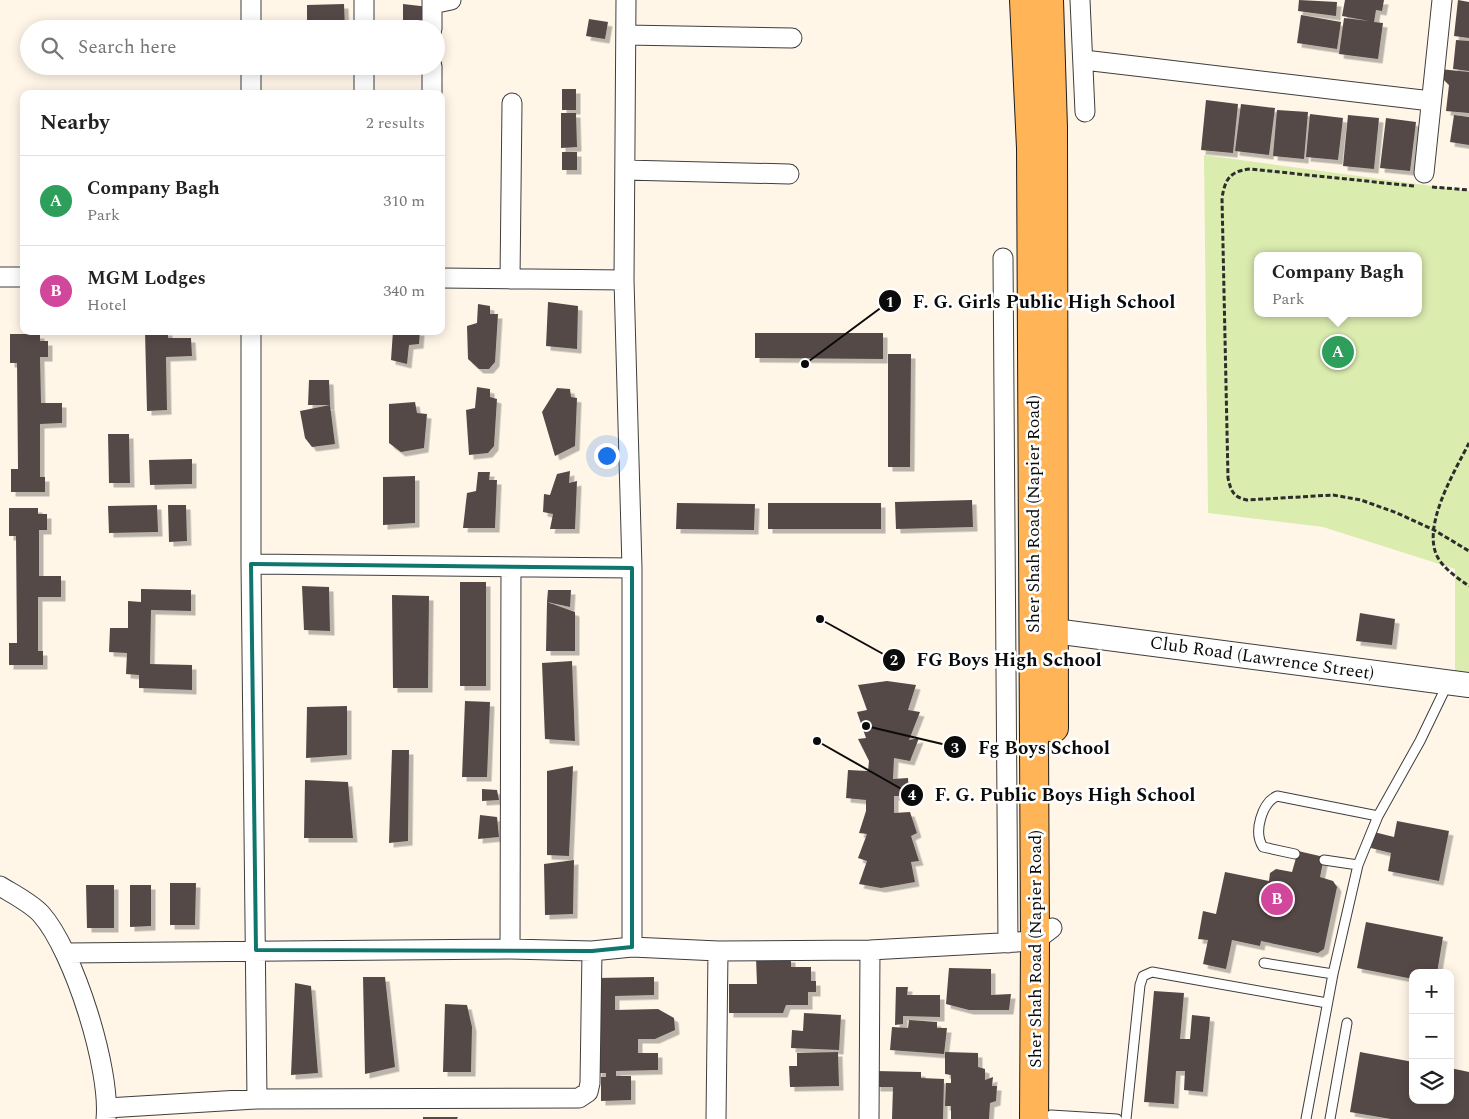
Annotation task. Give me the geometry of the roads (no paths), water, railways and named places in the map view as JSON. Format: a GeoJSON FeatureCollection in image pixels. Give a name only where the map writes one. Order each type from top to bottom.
{"type":"FeatureCollection","features":[{"type":"Feature","properties":{"kind":"main road","name":"Sher Shah Road (Napier Road)"},"geometry":{"type":"LineString","coordinates":[[1024,0],[1031,148],[1032,355],[1044,634]]}},
{"type":"Feature","properties":{"kind":"main road","name":"Sher Shah Road (Napier Road)"},"geometry":{"type":"LineString","coordinates":[[1045,1118],[1044,634],[1053,128],[1049,0]]}},
{"type":"Feature","properties":{"kind":"street"},"geometry":{"type":"LineString","coordinates":[[251,0],[251,20]]}},
{"type":"Feature","properties":{"kind":"street"},"geometry":{"type":"LineString","coordinates":[[364,0],[364,20]]}},
{"type":"Feature","properties":{"kind":"street"},"geometry":{"type":"LineString","coordinates":[[432,20],[432,2],[451,0]]}},
{"type":"Feature","properties":{"kind":"street"},"geometry":{"type":"LineString","coordinates":[[626,0],[624,280],[632,568],[632,947]]}},
{"type":"Feature","properties":{"kind":"street"},"geometry":{"type":"LineString","coordinates":[[1080,0],[1085,112]]}},
{"type":"Feature","properties":{"kind":"street"},"geometry":{"type":"LineString","coordinates":[[1423,182],[1442,0]]}},
{"type":"Feature","properties":{"kind":"street"},"geometry":{"type":"LineString","coordinates":[[626,35],[792,38]]}},
{"type":"Feature","properties":{"kind":"street"},"geometry":{"type":"LineString","coordinates":[[1084,60],[1431,101]]}},
{"type":"Feature","properties":{"kind":"street"},"geometry":{"type":"LineString","coordinates":[[251,75],[251,90]]}},
{"type":"Feature","properties":{"kind":"street"},"geometry":{"type":"LineString","coordinates":[[364,75],[364,90]]}},
{"type":"Feature","properties":{"kind":"street"},"geometry":{"type":"LineString","coordinates":[[432,75],[432,90]]}},
{"type":"Feature","properties":{"kind":"street"},"geometry":{"type":"LineString","coordinates":[[510,279],[512,103]]}},
{"type":"Feature","properties":{"kind":"street"},"geometry":{"type":"LineString","coordinates":[[625,170],[789,174]]}},
{"type":"Feature","properties":{"kind":"street"},"geometry":{"type":"LineString","coordinates":[[1003,258],[1004,638],[1008,944]]}},
{"type":"Feature","properties":{"kind":"street"},"geometry":{"type":"LineString","coordinates":[[0,277],[20,277]]}},
{"type":"Feature","properties":{"kind":"street"},"geometry":{"type":"LineString","coordinates":[[445,278],[624,280]]}},
{"type":"Feature","properties":{"kind":"street"},"geometry":{"type":"LineString","coordinates":[[251,335],[251,564],[257,1099]]}},
{"type":"Feature","properties":{"kind":"street"},"geometry":{"type":"LineString","coordinates":[[1003,353],[1032,355]]}},
{"type":"Feature","properties":{"kind":"street"},"geometry":{"type":"LineString","coordinates":[[251,564],[632,568]]}},
{"type":"Feature","properties":{"kind":"street"},"geometry":{"type":"LineString","coordinates":[[510,949],[511,567]]}},
{"type":"Feature","properties":{"kind":"street"},"geometry":{"type":"LineString","coordinates":[[1004,638],[1044,634]]}},
{"type":"Feature","properties":{"kind":"street","name":"Club Road (Lawrence Street)"},"geometry":{"type":"LineString","coordinates":[[1044,634],[1459,684]]}},
{"type":"Feature","properties":{"kind":"street"},"geometry":{"type":"LineString","coordinates":[[0,886],[41,913],[67,954],[98,1045],[106,1114],[257,1099],[579,1098],[588,1092],[590,1083],[592,951]]}},
{"type":"Feature","properties":{"kind":"street"},"geometry":{"type":"LineString","coordinates":[[67,954],[256,950],[510,949],[592,951],[632,947],[718,951],[870,950],[1008,944],[1044,934]]}},
{"type":"Feature","properties":{"kind":"street"},"geometry":{"type":"LineString","coordinates":[[869,1119],[870,950]]}},
{"type":"Feature","properties":{"kind":"street"},"geometry":{"type":"LineString","coordinates":[[716,1119],[718,951]]}},
{"type":"Feature","properties":{"kind":"lane"},"geometry":{"type":"LineString","coordinates":[[1306,1119],[1333,974],[1358,865],[1378,816],[1420,741],[1459,684]]}},
{"type":"Feature","properties":{"kind":"lane"},"geometry":{"type":"LineString","coordinates":[[1295,854],[1263,847],[1260,843],[1260,821],[1264,808],[1270,799],[1277,796],[1378,816]]}},
{"type":"Feature","properties":{"kind":"lane"},"geometry":{"type":"LineString","coordinates":[[1324,860],[1358,865]]}},
{"type":"Feature","properties":{"kind":"lane"},"geometry":{"type":"LineString","coordinates":[[1264,963],[1333,974]]}},
{"type":"Feature","properties":{"kind":"lane"},"geometry":{"type":"LineString","coordinates":[[1126,1119],[1140,985],[1143,976],[1152,972],[1328,1003]]}},
{"type":"Feature","properties":{"kind":"lane"},"geometry":{"type":"LineString","coordinates":[[1330,1119],[1347,1023]]}},
{"type":"Feature","properties":{"kind":"lane"},"geometry":{"type":"LineString","coordinates":[[1045,1118],[1117,1119]]}},
{"type":"Feature","properties":{"kind":"place","name":"Company Bagh"},"geometry":{"type":"Point","coordinates":[1338,352]}},
{"type":"Feature","properties":{"kind":"place","name":"F. G. Girls Public High School"},"geometry":{"type":"Point","coordinates":[805,364]}},
{"type":"Feature","properties":{"kind":"place","name":"FG Boys High School"},"geometry":{"type":"Point","coordinates":[820,619]}},
{"type":"Feature","properties":{"kind":"place","name":"Fg Boys School"},"geometry":{"type":"Point","coordinates":[866,726]}},
{"type":"Feature","properties":{"kind":"place","name":"F. G. Public Boys High School"},"geometry":{"type":"Point","coordinates":[817,741]}},
{"type":"Feature","properties":{"kind":"place","name":"MGM Lodges"},"geometry":{"type":"Point","coordinates":[1277,899]}}]}
